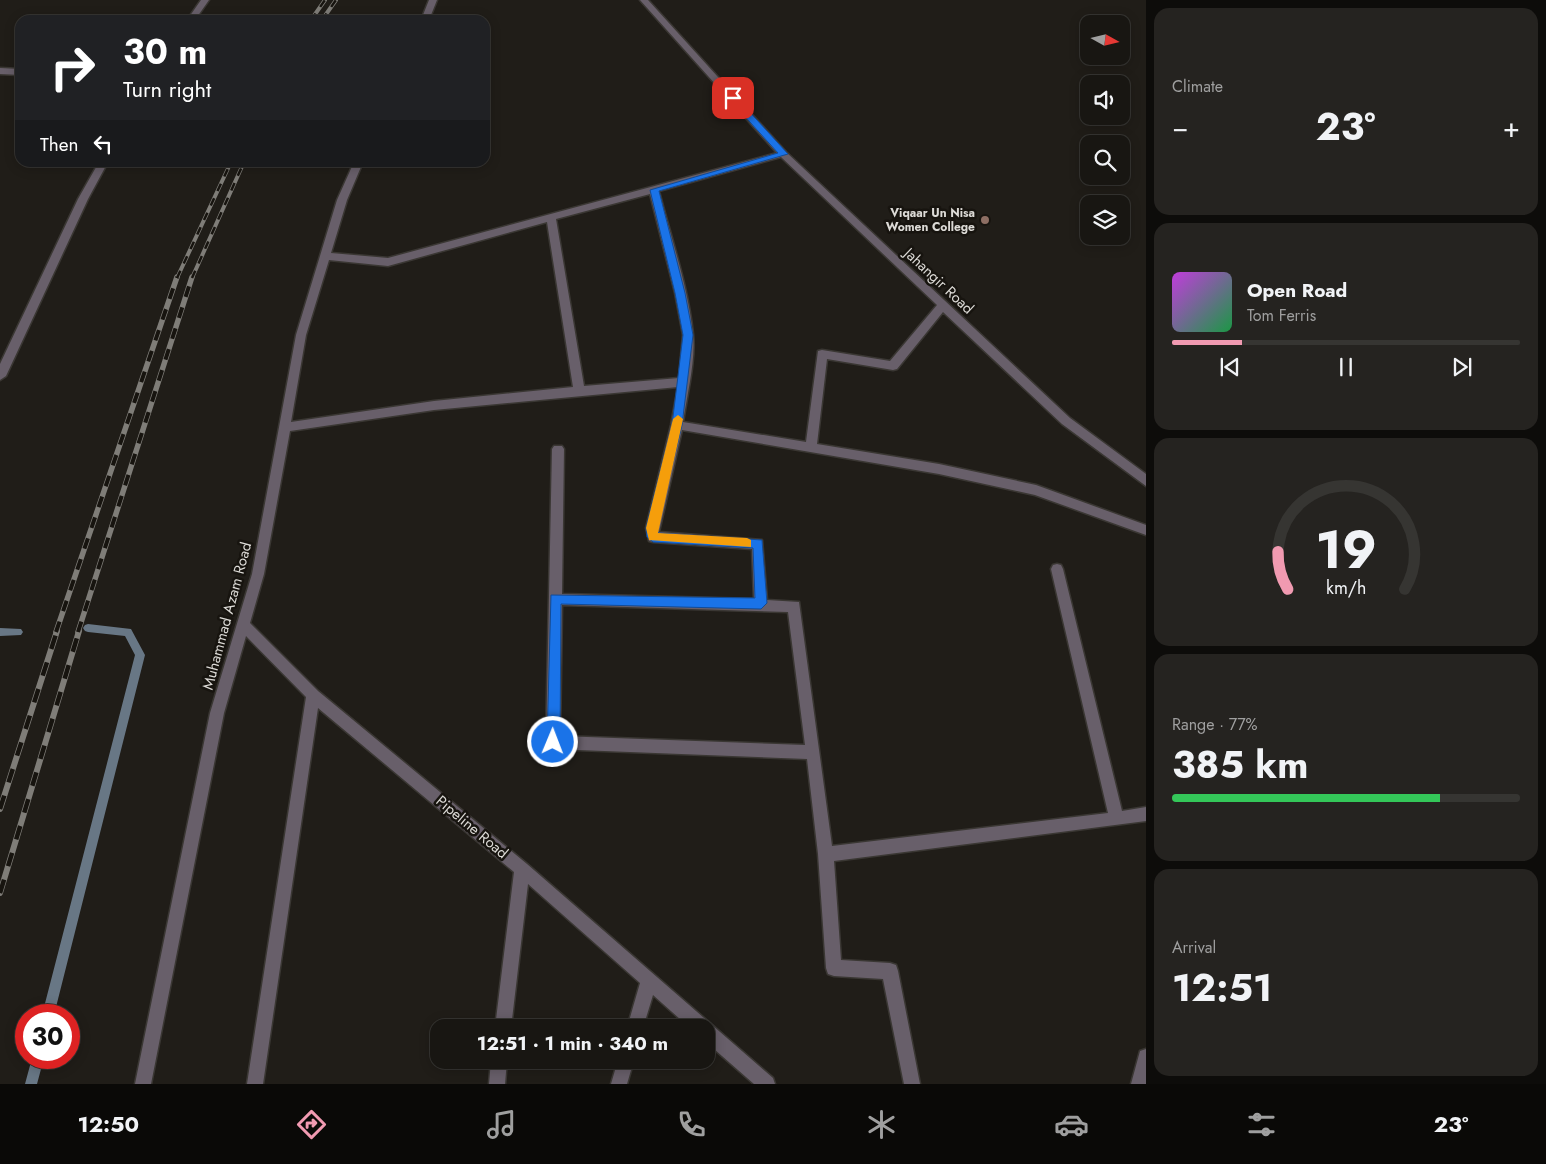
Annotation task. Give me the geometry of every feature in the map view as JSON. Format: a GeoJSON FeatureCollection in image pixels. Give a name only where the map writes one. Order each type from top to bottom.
{"type":"FeatureCollection","features":[{"type":"Feature","properties":{"kind":"street"},"geometry":{"type":"LineString","coordinates":[[194,15],[205,0]]}},
{"type":"Feature","properties":{"kind":"street"},"geometry":{"type":"LineString","coordinates":[[427,15],[433,0]]}},
{"type":"Feature","properties":{"kind":"street","name":"Jahangir Road"},"geometry":{"type":"LineString","coordinates":[[644,0],[783,154],[1066,421],[1146,481]]}},
{"type":"Feature","properties":{"kind":"street"},"geometry":{"type":"LineString","coordinates":[[0,71],[15,72]]}},
{"type":"Feature","properties":{"kind":"street"},"geometry":{"type":"LineString","coordinates":[[325,256],[388,262],[783,154]]}},
{"type":"Feature","properties":{"kind":"street"},"geometry":{"type":"LineString","coordinates":[[0,376],[83,199],[101,167]]}},
{"type":"Feature","properties":{"kind":"street","name":"Muhammad Azam Road"},"geometry":{"type":"LineString","coordinates":[[143,1084],[217,713],[258,574],[301,335],[342,200],[357,167]]}},
{"type":"Feature","properties":{"kind":"street"},"geometry":{"type":"LineString","coordinates":[[654,190],[680,293],[688,335],[684,382],[677,425],[652,528],[653,537],[758,544],[761,603]]}},
{"type":"Feature","properties":{"kind":"street"},"geometry":{"type":"LineString","coordinates":[[551,218],[579,391]]}},
{"type":"Feature","properties":{"kind":"street"},"geometry":{"type":"LineString","coordinates":[[811,446],[822,354],[893,366],[943,305]]}},
{"type":"Feature","properties":{"kind":"street"},"geometry":{"type":"LineString","coordinates":[[285,427],[370,412],[684,382]]}},
{"type":"Feature","properties":{"kind":"street"},"geometry":{"type":"LineString","coordinates":[[677,425],[939,469],[1036,490],[1146,530]]}},
{"type":"Feature","properties":{"kind":"street"},"geometry":{"type":"LineString","coordinates":[[558,449],[553,742],[811,752]]}},
{"type":"Feature","properties":{"kind":"street"},"geometry":{"type":"LineString","coordinates":[[1057,569],[1117,819]]}},
{"type":"Feature","properties":{"kind":"street"},"geometry":{"type":"LineString","coordinates":[[555,599],[761,603],[794,606],[811,752],[826,854],[834,968],[890,971],[912,1084]]}},
{"type":"Feature","properties":{"kind":"street","name":"Pipeline Road"},"geometry":{"type":"LineString","coordinates":[[243,624],[312,695],[522,868],[693,1019]]}},
{"type":"Feature","properties":{"kind":"street"},"geometry":{"type":"LineString","coordinates":[[255,1084],[312,695]]}},
{"type":"Feature","properties":{"kind":"street"},"geometry":{"type":"LineString","coordinates":[[826,854],[1146,814]]}},
{"type":"Feature","properties":{"kind":"street"},"geometry":{"type":"LineString","coordinates":[[504,1019],[522,868]]}},
{"type":"Feature","properties":{"kind":"street"},"geometry":{"type":"LineString","coordinates":[[638,1019],[649,980]]}},
{"type":"Feature","properties":{"kind":"street"},"geometry":{"type":"LineString","coordinates":[[715,1039],[767,1084]]}},
{"type":"Feature","properties":{"kind":"street"},"geometry":{"type":"LineString","coordinates":[[1139,1084],[1146,1057]]}},
{"type":"Feature","properties":{"kind":"street"},"geometry":{"type":"LineString","coordinates":[[497,1084],[499,1069]]}},
{"type":"Feature","properties":{"kind":"street"},"geometry":{"type":"LineString","coordinates":[[619,1084],[623,1069]]}},
{"type":"Feature","properties":{"kind":"waterway"},"geometry":{"type":"LineString","coordinates":[[51,1004],[140,655],[128,632],[88,628]]}},
{"type":"Feature","properties":{"kind":"waterway"},"geometry":{"type":"LineString","coordinates":[[0,632],[18,632]]}},
{"type":"Feature","properties":{"kind":"waterway"},"geometry":{"type":"LineString","coordinates":[[31,1084],[35,1069]]}},
{"type":"Feature","properties":{"kind":"railway"},"geometry":{"type":"LineString","coordinates":[[314,15],[325,0]]}},
{"type":"Feature","properties":{"kind":"railway"},"geometry":{"type":"LineString","coordinates":[[326,15],[336,0]]}},
{"type":"Feature","properties":{"kind":"railway"},"geometry":{"type":"LineString","coordinates":[[177,278],[229,167]]}},
{"type":"Feature","properties":{"kind":"railway"},"geometry":{"type":"LineString","coordinates":[[192,278],[242,167]]}},
{"type":"Feature","properties":{"kind":"railway"},"geometry":{"type":"LineString","coordinates":[[56,632],[177,277]]}},
{"type":"Feature","properties":{"kind":"railway"},"geometry":{"type":"LineString","coordinates":[[78,632],[192,277]]}},
{"type":"Feature","properties":{"kind":"railway"},"geometry":{"type":"LineString","coordinates":[[0,809],[57,631]]}},
{"type":"Feature","properties":{"kind":"railway"},"geometry":{"type":"LineString","coordinates":[[0,893],[79,631]]}},
{"type":"Feature","properties":{"kind":"slow traffic"},"geometry":{"type":"LineString","coordinates":[[678,419],[652,528],[653,537],[747,543]]}},
{"type":"Feature","properties":{"kind":"place","name":"Viqaar Un Nisa Women College"},"geometry":{"type":"Point","coordinates":[985,220]}},
{"type":"Feature","properties":{"kind":"route"},"geometry":{"type":"LineString","coordinates":[[553,742],[555,599],[761,603],[758,544],[653,537],[652,528],[677,425],[684,382],[688,335],[680,293],[654,190],[783,154],[733,98]]}}]}
